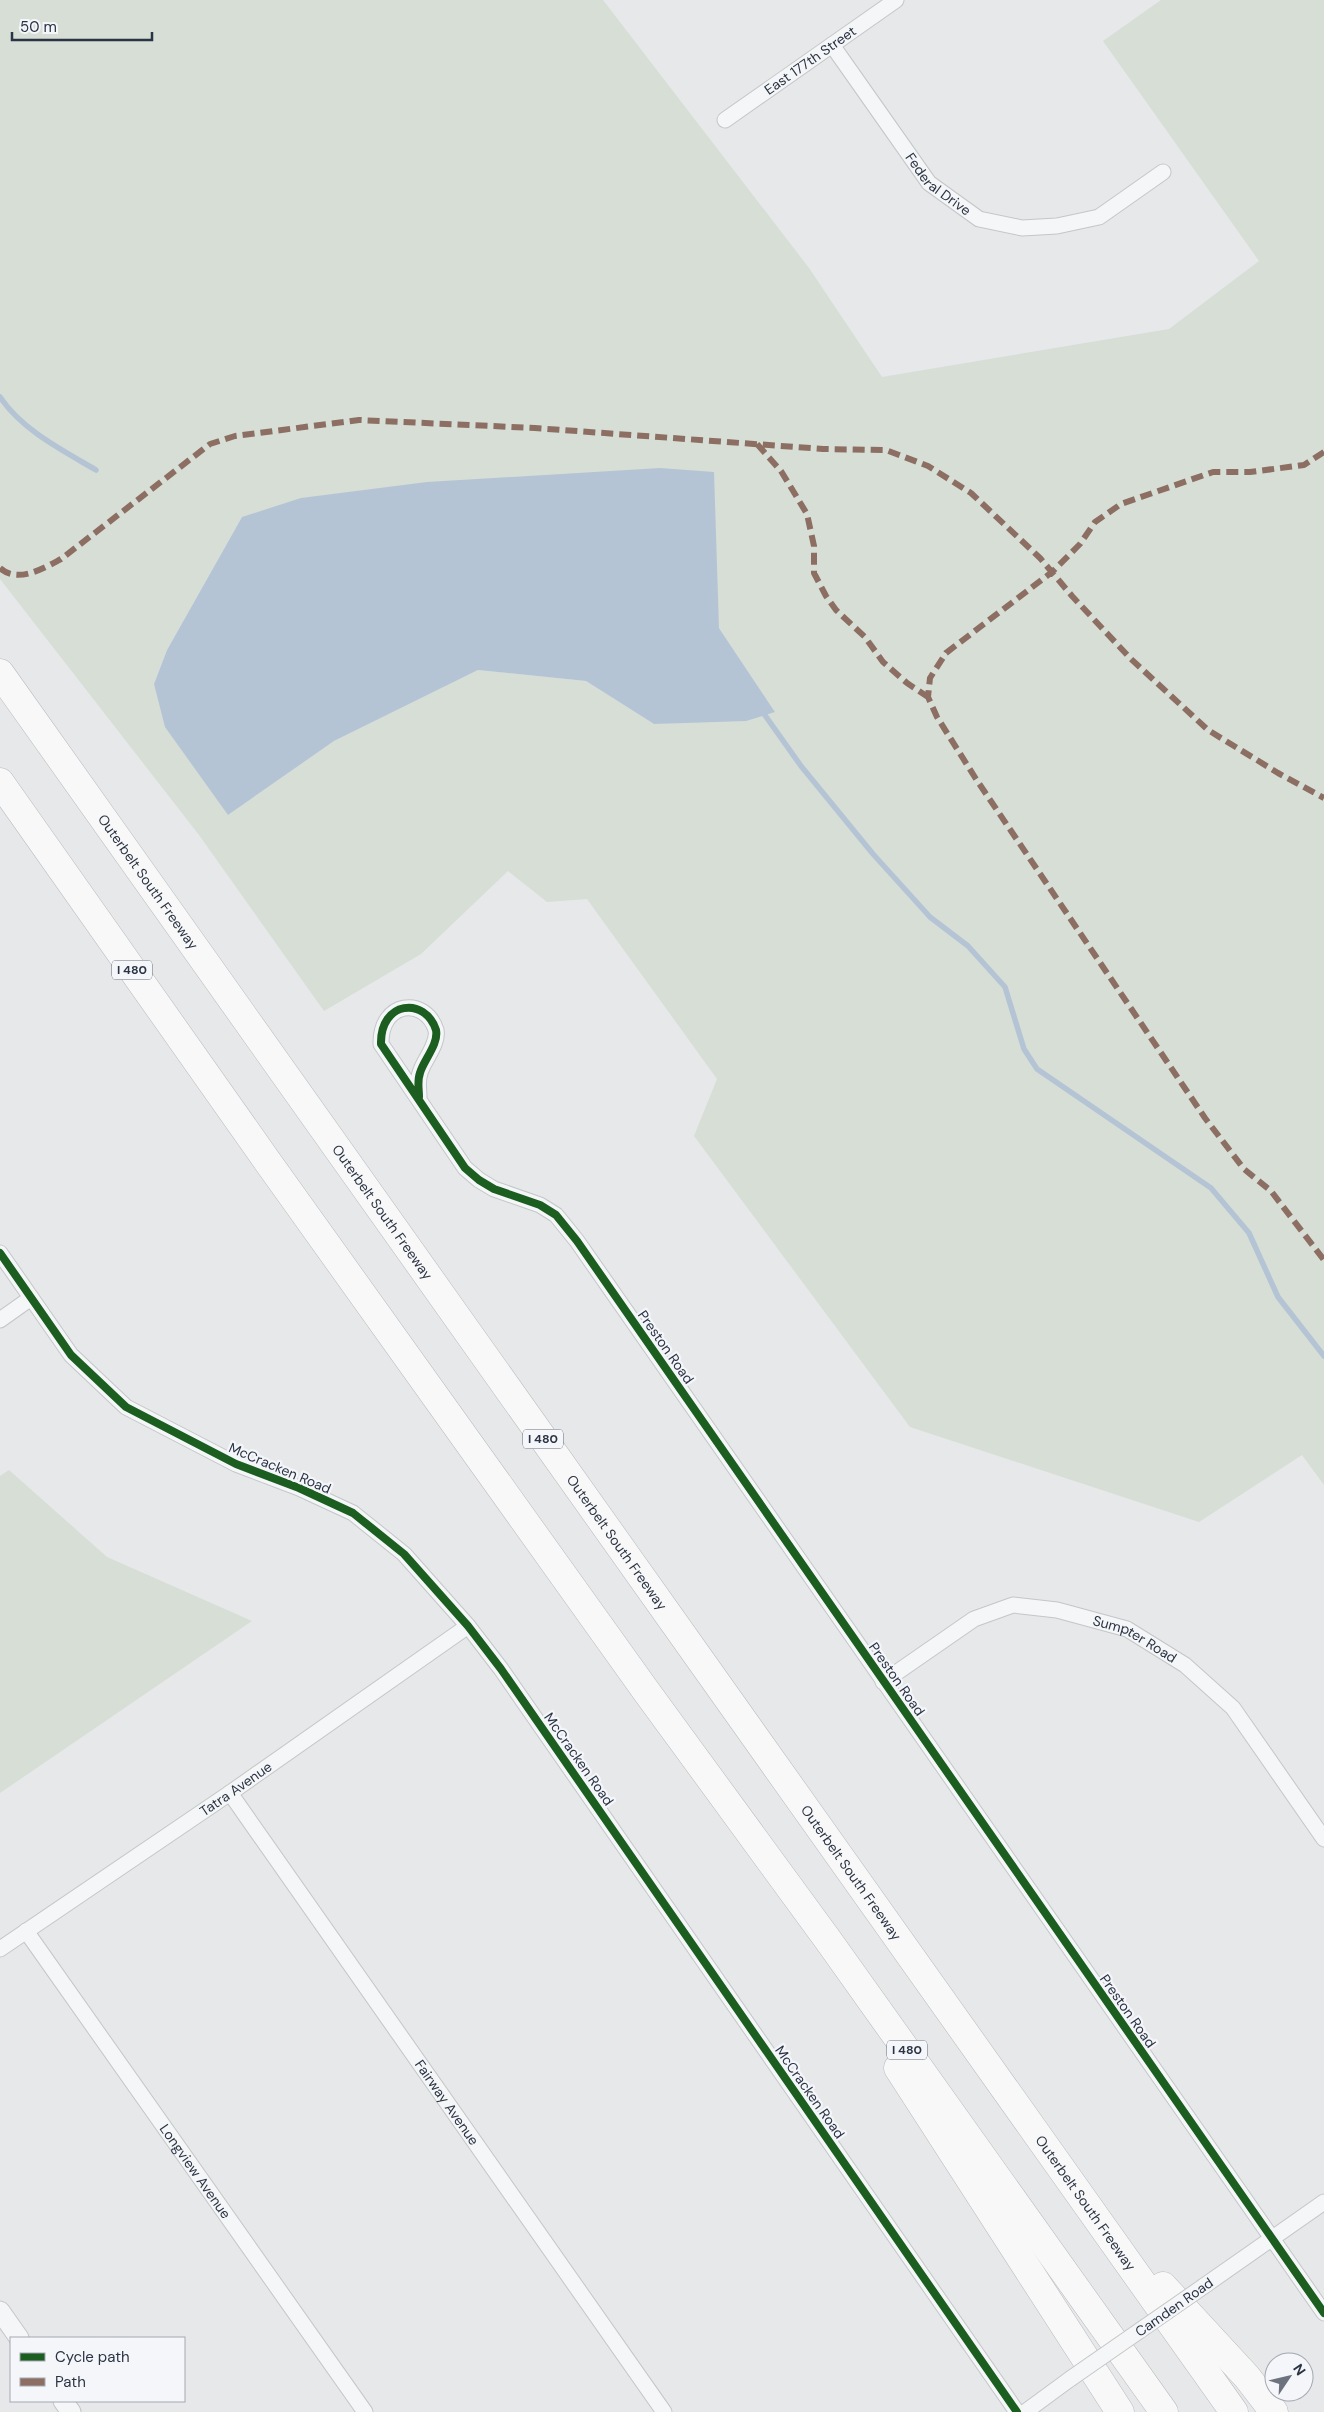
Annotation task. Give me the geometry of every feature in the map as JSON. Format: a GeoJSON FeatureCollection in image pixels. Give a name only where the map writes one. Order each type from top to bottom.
{"type":"FeatureCollection","features":[{"type":"Feature","properties":{"kind":"highway","name":"Outerbelt South Freeway"},"geometry":{"type":"LineString","coordinates":[[0,673],[1234,2412]]}},
{"type":"Feature","properties":{"kind":"highway","name":"I 480"},"geometry":{"type":"LineString","coordinates":[[0,782],[265,1158],[646,1691],[828,1940],[1164,2412]]}},
{"type":"Feature","properties":{"kind":"highway"},"geometry":{"type":"LineString","coordinates":[[646,1691],[940,2131],[1120,2412]]}},
{"type":"Feature","properties":{"kind":"highway"},"geometry":{"type":"LineString","coordinates":[[1087,2204],[1247,2377],[1274,2412]]}},
{"type":"Feature","properties":{"kind":"street","name":"East 177th Street"},"geometry":{"type":"LineString","coordinates":[[725,120],[896,0]]}},
{"type":"Feature","properties":{"kind":"street","name":"Federal Drive"},"geometry":{"type":"LineString","coordinates":[[832,45],[929,183],[979,219],[1022,228],[1057,226],[1099,217],[1163,172]]}},
{"type":"Feature","properties":{"kind":"street","name":"Preston Road"},"geometry":{"type":"LineString","coordinates":[[418,1097],[419,1076],[433,1045],[436,1032],[430,1018],[416,1008],[400,1009],[388,1015],[381,1029],[381,1044],[466,1168],[479,1180],[494,1189],[540,1205],[548,1210],[556,1216],[577,1241],[1324,2313]]}},
{"type":"Feature","properties":{"kind":"street","name":"McCracken Road"},"geometry":{"type":"LineString","coordinates":[[0,1253],[71,1355],[126,1407],[236,1464],[299,1488],[353,1513],[404,1554],[468,1626],[512,1685],[1017,2412]]}},
{"type":"Feature","properties":{"kind":"street"},"geometry":{"type":"LineString","coordinates":[[0,1320],[31,1298]]}},
{"type":"Feature","properties":{"kind":"street","name":"Sumpter Road"},"geometry":{"type":"LineString","coordinates":[[883,1682],[974,1619],[1013,1605],[1057,1610],[1128,1629],[1185,1665],[1232,1708],[1324,1839]]}},
{"type":"Feature","properties":{"kind":"street","name":"Tatra Avenue"},"geometry":{"type":"LineString","coordinates":[[0,1949],[230,1793],[468,1626]]}},
{"type":"Feature","properties":{"kind":"street","name":"Fairway Avenue"},"geometry":{"type":"LineString","coordinates":[[230,1793],[664,2412]]}},
{"type":"Feature","properties":{"kind":"street","name":"Longview Avenue"},"geometry":{"type":"LineString","coordinates":[[26,1931],[365,2412]]}},
{"type":"Feature","properties":{"kind":"street","name":"Camden Road"},"geometry":{"type":"LineString","coordinates":[[1025,2412],[1324,2202]]}},
{"type":"Feature","properties":{"kind":"street"},"geometry":{"type":"LineString","coordinates":[[0,2311],[18,2337]]}},
{"type":"Feature","properties":{"kind":"shaded area"},"geometry":{"type":"Polygon","coordinates":[[[0,0],[603,0],[809,268],[882,377],[1169,329],[1259,261],[1103,41],[1161,0],[1324,0],[1324,1485],[1302,1455],[1199,1522],[910,1427],[694,1136],[717,1079],[587,899],[547,902],[508,871],[421,954],[324,1011],[199,835],[0,579],[0,0]],[[242,517],[167,650],[154,684],[228,815],[334,741],[478,670],[586,681],[654,724],[775,712],[719,628],[717,601],[242,517]]]}},
{"type":"Feature","properties":{"kind":"shaded area"},"geometry":{"type":"Polygon","coordinates":[[[9,1470],[107,1557],[252,1621],[0,1793],[0,1476],[9,1470]]]}},
{"type":"Feature","properties":{"kind":"water"},"geometry":{"type":"Polygon","coordinates":[[[660,468],[714,472],[719,628],[775,712],[746,721],[654,724],[586,681],[478,670],[334,741],[228,815],[165,727],[154,684],[167,650],[242,517],[301,498],[427,482],[660,468]]]}},
{"type":"Feature","properties":{"kind":"waterway"},"geometry":{"type":"LineString","coordinates":[[0,397],[9,409],[31,429],[56,447],[96,470]]}},
{"type":"Feature","properties":{"kind":"waterway"},"geometry":{"type":"LineString","coordinates":[[762,711],[801,766],[873,854],[930,917],[968,946],[1005,987],[1024,1049],[1037,1069],[1211,1188],[1249,1233],[1278,1297],[1324,1356]]}},
{"type":"Feature","properties":{"kind":"marked path"},"geometry":{"type":"LineString","coordinates":[[0,568],[7,573],[23,575],[39,570],[61,559],[210,444],[235,436],[359,420],[535,428],[823,449],[886,450],[928,466],[971,493],[1040,558],[1072,596],[1131,659],[1208,730],[1278,773],[1324,798]]}},
{"type":"Feature","properties":{"kind":"marked path"},"geometry":{"type":"LineString","coordinates":[[757,444],[781,471],[807,514],[814,546],[814,573],[826,596],[836,610],[865,637],[883,662],[907,683],[928,697]]}},
{"type":"Feature","properties":{"kind":"marked path"},"geometry":{"type":"LineString","coordinates":[[1324,452],[1304,465],[1250,472],[1213,472],[1121,504],[1095,522],[1080,544],[1052,572],[946,653],[930,678],[928,697],[937,717],[976,779],[1205,1118],[1244,1169],[1271,1191],[1324,1260]]}},
{"type":"Feature","properties":{"kind":"cycle path"},"geometry":{"type":"LineString","coordinates":[[419,1097],[419,1076],[433,1047],[436,1030],[430,1019],[423,1012],[414,1008],[404,1008],[395,1012],[388,1019],[383,1030],[381,1044],[465,1168],[479,1180],[494,1189],[540,1205],[556,1215],[577,1241],[1324,2313]]}},
{"type":"Feature","properties":{"kind":"cycle path"},"geometry":{"type":"LineString","coordinates":[[0,1253],[71,1355],[126,1407],[236,1464],[299,1488],[353,1513],[404,1554],[468,1626],[501,1669],[1017,2412]]}}]}
